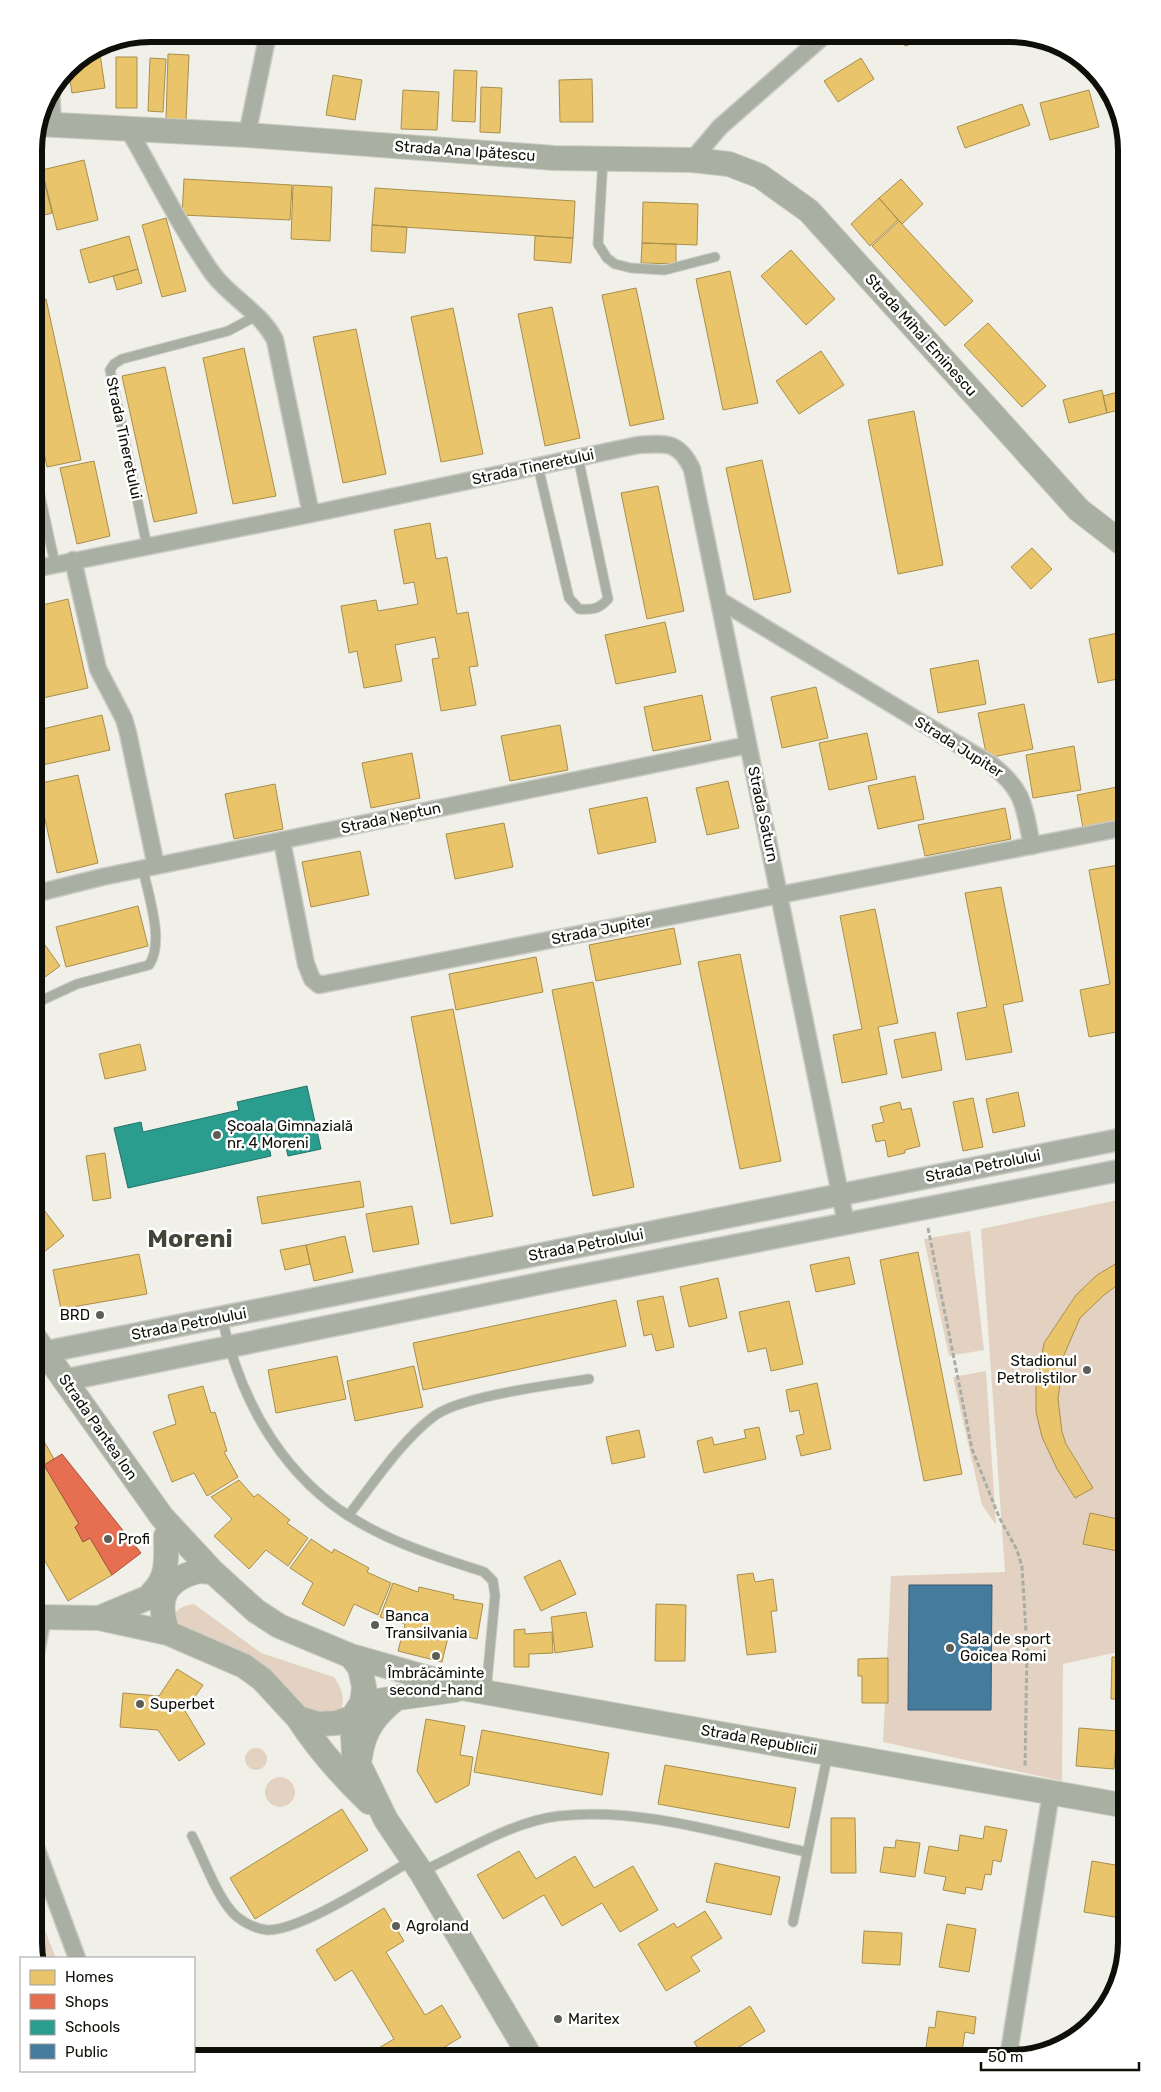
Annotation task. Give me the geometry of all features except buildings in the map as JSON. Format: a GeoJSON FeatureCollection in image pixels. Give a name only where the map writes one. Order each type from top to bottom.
{"type":"FeatureCollection","features":[{"type":"Feature","properties":{"kind":"main road","name":"Strada Ana Ipătescu"},"geometry":{"type":"LineString","coordinates":[[46,124],[247,135],[554,158],[692,160]]}},
{"type":"Feature","properties":{"kind":"main road","name":"Strada Mihai Eminescu"},"geometry":{"type":"LineString","coordinates":[[692,160],[730,164],[760,176],[809,210],[1079,510],[1118,540]]}},
{"type":"Feature","properties":{"kind":"main road","name":"Strada Pantea Ion"},"geometry":{"type":"LineString","coordinates":[[42,1349],[164,1527],[256,1612],[279,1626],[351,1656]]}},
{"type":"Feature","properties":{"kind":"main road","name":"Strada Pantea Ion"},"geometry":{"type":"LineString","coordinates":[[162,1589],[164,1527]]}},
{"type":"Feature","properties":{"kind":"main road"},"geometry":{"type":"LineString","coordinates":[[164,1527],[165,1574],[160,1584],[162,1589],[162,1617],[168,1633]]}},
{"type":"Feature","properties":{"kind":"main road"},"geometry":{"type":"LineString","coordinates":[[99,1618],[198,1571],[213,1572]]}},
{"type":"Feature","properties":{"kind":"main road"},"geometry":{"type":"LineString","coordinates":[[42,1617],[99,1618],[168,1633],[244,1666],[262,1679],[298,1718],[314,1743],[331,1763],[386,1820]]}},
{"type":"Feature","properties":{"kind":"main road","name":"Strada Republicii"},"geometry":{"type":"LineString","coordinates":[[351,1656],[477,1691],[1118,1804]]}},
{"type":"Feature","properties":{"kind":"main road"},"geometry":{"type":"LineString","coordinates":[[351,1656],[360,1668],[364,1687],[357,1711],[352,1746],[358,1766],[386,1820],[417,1866],[526,2049]]}},
{"type":"Feature","properties":{"kind":"main road","name":"Strada Republicii"},"geometry":{"type":"LineString","coordinates":[[298,1718],[318,1724],[336,1723],[357,1711],[398,1697],[477,1691]]}},
{"type":"Feature","properties":{"kind":"main road"},"geometry":{"type":"LineString","coordinates":[[358,1766],[367,1728],[382,1710],[398,1697]]}},
{"type":"Feature","properties":{"kind":"street"},"geometry":{"type":"LineString","coordinates":[[247,135],[266,43]]}},
{"type":"Feature","properties":{"kind":"street"},"geometry":{"type":"LineString","coordinates":[[692,160],[720,127],[816,43]]}},
{"type":"Feature","properties":{"kind":"street"},"geometry":{"type":"LineString","coordinates":[[128,129],[198,251],[215,276],[268,325],[275,340],[311,514]]}},
{"type":"Feature","properties":{"kind":"street","name":"Strada Saturn"},"geometry":{"type":"LineString","coordinates":[[638,445],[664,443],[676,447],[687,457],[692,469],[846,1223]]}},
{"type":"Feature","properties":{"kind":"street","name":"Strada Tineretului"},"geometry":{"type":"LineString","coordinates":[[43,566],[311,514],[638,445]]}},
{"type":"Feature","properties":{"kind":"street"},"geometry":{"type":"LineString","coordinates":[[73,560],[98,669],[121,713],[128,733],[150,867]]}},
{"type":"Feature","properties":{"kind":"street","name":"Strada Jupiter"},"geometry":{"type":"LineString","coordinates":[[719,600],[992,765],[1009,779],[1018,790],[1024,806],[1032,846]]}},
{"type":"Feature","properties":{"kind":"street","name":"Strada Neptun"},"geometry":{"type":"LineString","coordinates":[[43,892],[150,867],[748,744]]}},
{"type":"Feature","properties":{"kind":"street","name":"Strada Jupiter"},"geometry":{"type":"LineString","coordinates":[[282,841],[306,964],[312,979],[318,985],[1118,830]]}},
{"type":"Feature","properties":{"kind":"street","name":"Strada Petrolului"},"geometry":{"type":"LineString","coordinates":[[42,1344],[222,1318],[1118,1140]]}},
{"type":"Feature","properties":{"kind":"street","name":"Strada Petrolului"},"geometry":{"type":"LineString","coordinates":[[65,1380],[552,1281],[1118,1171]]}},
{"type":"Feature","properties":{"kind":"street"},"geometry":{"type":"LineString","coordinates":[[545,1253],[552,1281]]}},
{"type":"Feature","properties":{"kind":"street"},"geometry":{"type":"LineString","coordinates":[[1009,2050],[1051,1792]]}},
{"type":"Feature","properties":{"kind":"street"},"geometry":{"type":"LineString","coordinates":[[42,1864],[77,1957]]}},
{"type":"Feature","properties":{"kind":"lane"},"geometry":{"type":"LineString","coordinates":[[603,159],[598,244],[607,258],[615,264],[631,268],[665,270],[715,257]]}},
{"type":"Feature","properties":{"kind":"lane","name":"Strada Tineretului"},"geometry":{"type":"LineString","coordinates":[[147,546],[110,370],[114,364],[122,359],[228,331],[258,315]]}},
{"type":"Feature","properties":{"kind":"lane"},"geometry":{"type":"LineString","coordinates":[[538,466],[569,598],[579,609],[594,610],[601,606],[608,598],[578,458]]}},
{"type":"Feature","properties":{"kind":"lane"},"geometry":{"type":"LineString","coordinates":[[43,508],[55,564]]}},
{"type":"Feature","properties":{"kind":"lane"},"geometry":{"type":"LineString","coordinates":[[43,1000],[76,984],[149,965],[155,956],[157,941],[150,867]]}},
{"type":"Feature","properties":{"kind":"lane"},"geometry":{"type":"LineString","coordinates":[[222,1318],[228,1346],[250,1402],[278,1450],[300,1476],[348,1516],[405,1545],[484,1572],[494,1581],[495,1596],[477,1691]]}},
{"type":"Feature","properties":{"kind":"lane"},"geometry":{"type":"LineString","coordinates":[[348,1516],[383,1471],[433,1416],[457,1404],[588,1378]]}},
{"type":"Feature","properties":{"kind":"lane"},"geometry":{"type":"LineString","coordinates":[[793,1922],[828,1752]]}},
{"type":"Feature","properties":{"kind":"lane"},"geometry":{"type":"LineString","coordinates":[[192,1836],[224,1901],[236,1916],[251,1926],[267,1930],[300,1923],[417,1866],[519,1826],[558,1816],[639,1816],[807,1852]]}},
{"type":"Feature","properties":{"kind":"path"},"geometry":{"type":"LineString","coordinates":[[924,1208],[972,1449],[999,1517],[1017,1550],[1022,1567],[1027,1648],[1026,1756],[1022,1788]]}},
{"type":"Feature","properties":{"kind":"shaded area"},"geometry":{"type":"Polygon","coordinates":[[[1118,1200],[1118,1652],[1063,1664],[1062,1781],[883,1742],[891,1576],[1005,1572],[981,1229],[1118,1200]]]}},
{"type":"Feature","properties":{"kind":"shaded area"},"geometry":{"type":"Polygon","coordinates":[[[970,1231],[984,1350],[949,1356],[924,1239],[970,1231]]]}},
{"type":"Feature","properties":{"kind":"shaded area"},"geometry":{"type":"Polygon","coordinates":[[[986,1371],[996,1525],[982,1505],[953,1377],[986,1371]]]}},
{"type":"Feature","properties":{"kind":"shaded area"},"geometry":{"type":"Polygon","coordinates":[[[194,1604],[261,1653],[334,1677],[342,1693],[341,1711],[321,1720],[178,1632],[173,1616],[182,1607],[194,1604]]]}},
{"type":"Feature","properties":{"kind":"shaded area"},"geometry":{"type":"Polygon","coordinates":[[[252,1748],[260,1748],[267,1755],[267,1763],[260,1770],[252,1770],[245,1763],[245,1755],[252,1748]]]}},
{"type":"Feature","properties":{"kind":"shaded area"},"geometry":{"type":"Polygon","coordinates":[[[280,1777],[291,1781],[295,1792],[291,1803],[280,1807],[269,1803],[265,1792],[269,1781],[280,1777]]]}},
{"type":"Feature","properties":{"kind":"shaded area"},"geometry":{"type":"Polygon","coordinates":[[[42,1924],[56,1957],[43,1957],[42,1924]]]}},
{"type":"Feature","properties":{"kind":"place","name":"Școala Gimnazială nr. 4 Moreni"},"geometry":{"type":"Point","coordinates":[217,1135]}},
{"type":"Feature","properties":{"kind":"place","name":"BRD"},"geometry":{"type":"Point","coordinates":[100,1315]}},
{"type":"Feature","properties":{"kind":"place","name":"Stadionul Petroliștilor"},"geometry":{"type":"Point","coordinates":[1087,1370]}},
{"type":"Feature","properties":{"kind":"place","name":"Profi"},"geometry":{"type":"Point","coordinates":[108,1539]}},
{"type":"Feature","properties":{"kind":"place","name":"Banca Transilvania"},"geometry":{"type":"Point","coordinates":[375,1625]}},
{"type":"Feature","properties":{"kind":"place","name":"Sala de sport Goicea Romi"},"geometry":{"type":"Point","coordinates":[950,1648]}},
{"type":"Feature","properties":{"kind":"place","name":"Îmbrăcăminte second-hand"},"geometry":{"type":"Point","coordinates":[436,1656]}},
{"type":"Feature","properties":{"kind":"place","name":"Superbet"},"geometry":{"type":"Point","coordinates":[140,1704]}},
{"type":"Feature","properties":{"kind":"place","name":"Agroland"},"geometry":{"type":"Point","coordinates":[396,1926]}},
{"type":"Feature","properties":{"kind":"place","name":"Maritex"},"geometry":{"type":"Point","coordinates":[558,2019]}},
{"type":"Feature","properties":{"kind":"district","name":"Moreni"},"geometry":{"type":"Point","coordinates":[190,1238]}}]}
